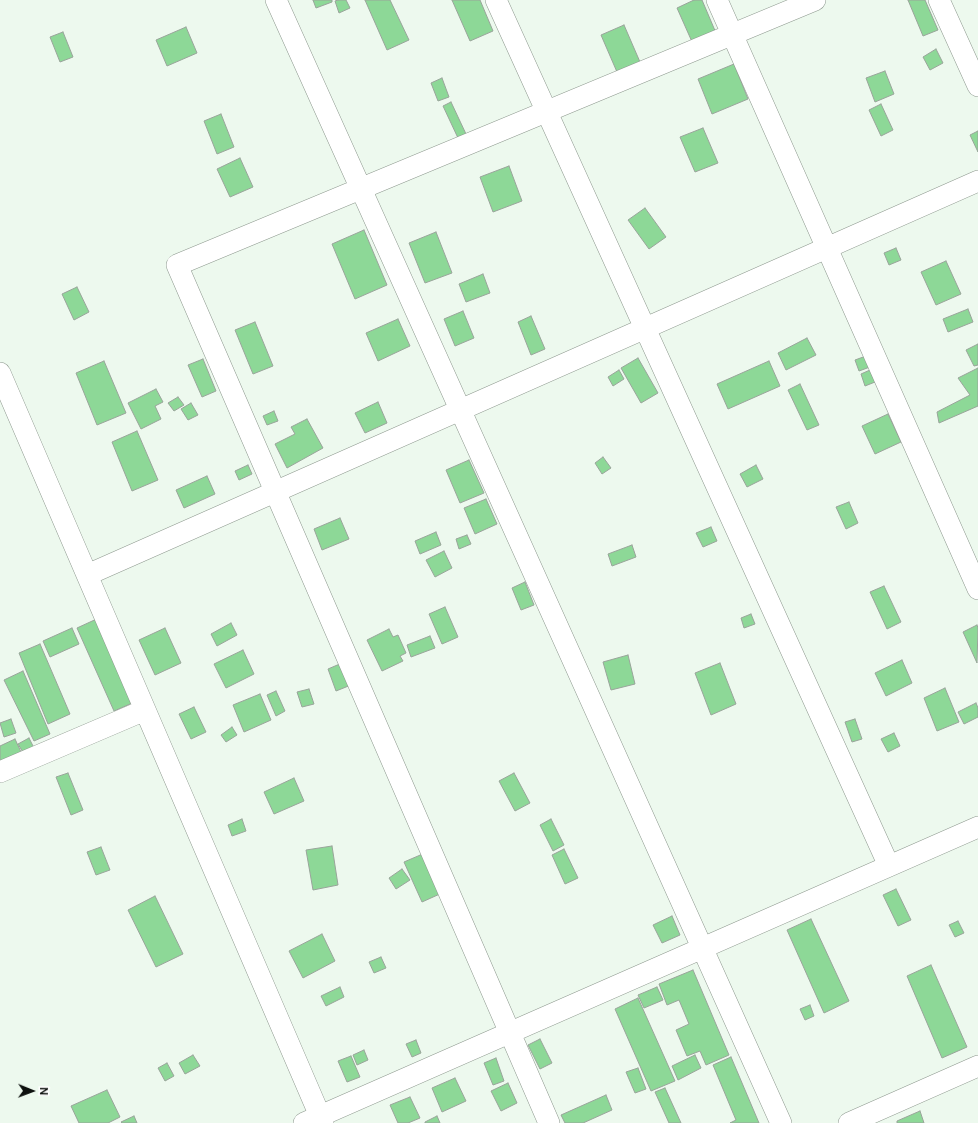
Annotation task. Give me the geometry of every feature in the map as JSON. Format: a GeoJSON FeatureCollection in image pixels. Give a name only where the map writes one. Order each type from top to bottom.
{"type":"FeatureCollection","features":[{"type":"Feature","properties":{"kind":"street"},"geometry":{"type":"LineString","coordinates":[[276,0],[781,1123]]}},
{"type":"Feature","properties":{"kind":"street"},"geometry":{"type":"LineString","coordinates":[[496,0],[889,866]]}},
{"type":"Feature","properties":{"kind":"street"},"geometry":{"type":"LineString","coordinates":[[717,0],[978,589]]}},
{"type":"Feature","properties":{"kind":"street"},"geometry":{"type":"LineString","coordinates":[[549,1123],[177,265],[815,0]]}},
{"type":"Feature","properties":{"kind":"street"},"geometry":{"type":"LineString","coordinates":[[940,0],[978,86]]}},
{"type":"Feature","properties":{"kind":"street"},"geometry":{"type":"LineString","coordinates":[[87,575],[978,181]]}},
{"type":"Feature","properties":{"kind":"street"},"geometry":{"type":"LineString","coordinates":[[0,373],[145,710],[315,1121],[510,1033],[978,827]]}},
{"type":"Feature","properties":{"kind":"street"},"geometry":{"type":"LineString","coordinates":[[0,772],[145,710]]}},
{"type":"Feature","properties":{"kind":"street"},"geometry":{"type":"LineString","coordinates":[[850,1123],[978,1066]]}},
{"type":"Feature","properties":{"kind":"building"},"geometry":{"type":"Polygon","coordinates":[[[313,0],[332,0],[332,2],[316,8],[313,0]]]}},
{"type":"Feature","properties":{"kind":"building"},"geometry":{"type":"Polygon","coordinates":[[[346,0],[350,8],[339,13],[335,1],[346,0]]]}},
{"type":"Feature","properties":{"kind":"building"},"geometry":{"type":"Polygon","coordinates":[[[365,0],[390,0],[409,40],[387,50],[365,0]]]}},
{"type":"Feature","properties":{"kind":"building"},"geometry":{"type":"Polygon","coordinates":[[[452,0],[480,0],[493,31],[470,41],[452,0]]]}},
{"type":"Feature","properties":{"kind":"building"},"geometry":{"type":"Polygon","coordinates":[[[694,0],[702,0],[716,33],[693,44],[677,8],[694,0]]]}},
{"type":"Feature","properties":{"kind":"building"},"geometry":{"type":"Polygon","coordinates":[[[908,0],[925,0],[938,30],[923,36],[908,0]]]}},
{"type":"Feature","properties":{"kind":"building"},"geometry":{"type":"Polygon","coordinates":[[[624,25],[640,62],[617,72],[601,35],[624,25]]]}},
{"type":"Feature","properties":{"kind":"building"},"geometry":{"type":"Polygon","coordinates":[[[186,27],[197,53],[167,66],[156,40],[186,27]]]}},
{"type":"Feature","properties":{"kind":"building"},"geometry":{"type":"Polygon","coordinates":[[[63,32],[73,57],[60,62],[50,37],[63,32]]]}},
{"type":"Feature","properties":{"kind":"building"},"geometry":{"type":"Polygon","coordinates":[[[936,49],[943,63],[930,70],[923,57],[936,49]]]}},
{"type":"Feature","properties":{"kind":"building"},"geometry":{"type":"Polygon","coordinates":[[[734,64],[748,99],[712,114],[698,79],[734,64]]]}},
{"type":"Feature","properties":{"kind":"building"},"geometry":{"type":"Polygon","coordinates":[[[885,71],[894,94],[875,102],[866,78],[885,71]]]}},
{"type":"Feature","properties":{"kind":"building"},"geometry":{"type":"Polygon","coordinates":[[[442,78],[449,97],[438,101],[431,83],[442,78]]]}},
{"type":"Feature","properties":{"kind":"building"},"geometry":{"type":"Polygon","coordinates":[[[451,102],[466,134],[458,138],[443,106],[451,102]]]}},
{"type":"Feature","properties":{"kind":"building"},"geometry":{"type":"Polygon","coordinates":[[[881,104],[893,130],[881,136],[869,110],[881,104]]]}},
{"type":"Feature","properties":{"kind":"building"},"geometry":{"type":"Polygon","coordinates":[[[221,114],[234,147],[217,154],[204,121],[221,114]]]}},
{"type":"Feature","properties":{"kind":"building"},"geometry":{"type":"Polygon","coordinates":[[[703,128],[718,163],[695,172],[680,137],[703,128]]]}},
{"type":"Feature","properties":{"kind":"building"},"geometry":{"type":"Polygon","coordinates":[[[978,131],[978,152],[970,135],[978,131]]]}},
{"type":"Feature","properties":{"kind":"building"},"geometry":{"type":"Polygon","coordinates":[[[240,158],[253,187],[230,197],[217,169],[240,158]]]}},
{"type":"Feature","properties":{"kind":"building"},"geometry":{"type":"Polygon","coordinates":[[[509,166],[522,201],[493,212],[480,177],[509,166]]]}},
{"type":"Feature","properties":{"kind":"building"},"geometry":{"type":"Polygon","coordinates":[[[645,208],[666,237],[649,249],[628,220],[645,208]]]}},
{"type":"Feature","properties":{"kind":"building"},"geometry":{"type":"Polygon","coordinates":[[[364,230],[387,285],[355,299],[332,244],[364,230]]]}},
{"type":"Feature","properties":{"kind":"building"},"geometry":{"type":"Polygon","coordinates":[[[436,232],[452,273],[425,283],[409,243],[436,232]]]}},
{"type":"Feature","properties":{"kind":"building"},"geometry":{"type":"Polygon","coordinates":[[[896,248],[901,260],[889,265],[884,253],[896,248]]]}},
{"type":"Feature","properties":{"kind":"building"},"geometry":{"type":"Polygon","coordinates":[[[946,261],[961,294],[936,305],[921,272],[946,261]]]}},
{"type":"Feature","properties":{"kind":"building"},"geometry":{"type":"Polygon","coordinates":[[[483,274],[490,293],[466,302],[459,284],[483,274]]]}},
{"type":"Feature","properties":{"kind":"building"},"geometry":{"type":"Polygon","coordinates":[[[77,287],[89,312],[74,320],[62,294],[77,287]]]}},
{"type":"Feature","properties":{"kind":"building"},"geometry":{"type":"Polygon","coordinates":[[[968,309],[973,322],[948,332],[943,319],[968,309]]]}},
{"type":"Feature","properties":{"kind":"building"},"geometry":{"type":"Polygon","coordinates":[[[463,311],[474,338],[455,346],[444,319],[463,311]]]}},
{"type":"Feature","properties":{"kind":"building"},"geometry":{"type":"Polygon","coordinates":[[[531,316],[545,349],[531,355],[518,322],[531,316]]]}},
{"type":"Feature","properties":{"kind":"building"},"geometry":{"type":"Polygon","coordinates":[[[398,319],[410,346],[378,361],[366,333],[398,319]]]}},
{"type":"Feature","properties":{"kind":"building"},"geometry":{"type":"Polygon","coordinates":[[[255,322],[273,366],[253,374],[235,330],[255,322]]]}},
{"type":"Feature","properties":{"kind":"building"},"geometry":{"type":"Polygon","coordinates":[[[807,338],[816,355],[786,370],[778,353],[807,338]]]}},
{"type":"Feature","properties":{"kind":"building"},"geometry":{"type":"Polygon","coordinates":[[[978,344],[978,365],[974,366],[966,350],[978,344]]]}},
{"type":"Feature","properties":{"kind":"building"},"geometry":{"type":"Polygon","coordinates":[[[866,356],[870,367],[859,371],[855,360],[866,356]]]}},
{"type":"Feature","properties":{"kind":"building"},"geometry":{"type":"Polygon","coordinates":[[[638,358],[658,393],[641,403],[621,368],[638,358]]]}},
{"type":"Feature","properties":{"kind":"building"},"geometry":{"type":"Polygon","coordinates":[[[203,359],[216,391],[202,397],[188,365],[203,359]]]}},
{"type":"Feature","properties":{"kind":"building"},"geometry":{"type":"Polygon","coordinates":[[[104,361],[126,413],[97,425],[76,373],[104,361]]]}},
{"type":"Feature","properties":{"kind":"building"},"geometry":{"type":"Polygon","coordinates":[[[769,361],[780,386],[728,409],[717,384],[769,361]]]}},
{"type":"Feature","properties":{"kind":"building"},"geometry":{"type":"Polygon","coordinates":[[[978,368],[978,406],[939,423],[937,412],[970,395],[958,378],[978,368]]]}},
{"type":"Feature","properties":{"kind":"building"},"geometry":{"type":"Polygon","coordinates":[[[619,370],[624,379],[613,386],[608,377],[619,370]]]}},
{"type":"Feature","properties":{"kind":"building"},"geometry":{"type":"Polygon","coordinates":[[[870,370],[875,382],[865,386],[861,374],[870,370]]]}},
{"type":"Feature","properties":{"kind":"building"},"geometry":{"type":"Polygon","coordinates":[[[800,384],[819,425],[807,430],[788,390],[800,384]]]}},
{"type":"Feature","properties":{"kind":"building"},"geometry":{"type":"Polygon","coordinates":[[[156,389],[163,402],[155,406],[161,419],[141,429],[128,403],[156,389]]]}},
{"type":"Feature","properties":{"kind":"building"},"geometry":{"type":"Polygon","coordinates":[[[178,397],[184,405],[174,411],[168,403],[178,397]]]}},
{"type":"Feature","properties":{"kind":"building"},"geometry":{"type":"Polygon","coordinates":[[[378,402],[387,423],[365,433],[355,413],[378,402]]]}},
{"type":"Feature","properties":{"kind":"building"},"geometry":{"type":"Polygon","coordinates":[[[191,403],[198,415],[188,420],[181,409],[191,403]]]}},
{"type":"Feature","properties":{"kind":"building"},"geometry":{"type":"Polygon","coordinates":[[[274,411],[278,421],[267,425],[263,416],[274,411]]]}},
{"type":"Feature","properties":{"kind":"building"},"geometry":{"type":"Polygon","coordinates":[[[888,414],[901,442],[875,454],[862,426],[888,414]]]}},
{"type":"Feature","properties":{"kind":"building"},"geometry":{"type":"Polygon","coordinates":[[[307,419],[323,448],[287,468],[275,444],[295,434],[291,427],[307,419]]]}},
{"type":"Feature","properties":{"kind":"building"},"geometry":{"type":"Polygon","coordinates":[[[137,431],[158,480],[132,491],[112,442],[137,431]]]}},
{"type":"Feature","properties":{"kind":"building"},"geometry":{"type":"Polygon","coordinates":[[[603,457],[611,468],[602,474],[595,463],[603,457]]]}},
{"type":"Feature","properties":{"kind":"building"},"geometry":{"type":"Polygon","coordinates":[[[469,460],[484,493],[460,503],[446,470],[469,460]]]}},
{"type":"Feature","properties":{"kind":"building"},"geometry":{"type":"Polygon","coordinates":[[[248,465],[252,474],[239,480],[235,471],[248,465]]]}},
{"type":"Feature","properties":{"kind":"building"},"geometry":{"type":"Polygon","coordinates":[[[756,465],[763,479],[747,487],[740,474],[756,465]]]}},
{"type":"Feature","properties":{"kind":"building"},"geometry":{"type":"Polygon","coordinates":[[[207,476],[215,494],[184,508],[176,490],[207,476]]]}},
{"type":"Feature","properties":{"kind":"building"},"geometry":{"type":"Polygon","coordinates":[[[486,499],[497,524],[475,534],[464,508],[486,499]]]}},
{"type":"Feature","properties":{"kind":"building"},"geometry":{"type":"Polygon","coordinates":[[[849,502],[858,523],[846,529],[836,507],[849,502]]]}},
{"type":"Feature","properties":{"kind":"building"},"geometry":{"type":"Polygon","coordinates":[[[340,518],[349,539],[322,550],[314,529],[340,518]]]}},
{"type":"Feature","properties":{"kind":"building"},"geometry":{"type":"Polygon","coordinates":[[[711,527],[717,541],[703,547],[696,533],[711,527]]]}},
{"type":"Feature","properties":{"kind":"building"},"geometry":{"type":"Polygon","coordinates":[[[436,532],[441,545],[420,554],[415,541],[436,532]]]}},
{"type":"Feature","properties":{"kind":"building"},"geometry":{"type":"Polygon","coordinates":[[[467,535],[471,544],[459,549],[456,539],[467,535]]]}},
{"type":"Feature","properties":{"kind":"building"},"geometry":{"type":"Polygon","coordinates":[[[632,545],[636,557],[612,566],[608,554],[632,545]]]}},
{"type":"Feature","properties":{"kind":"building"},"geometry":{"type":"Polygon","coordinates":[[[444,551],[452,568],[435,577],[426,560],[444,551]]]}},
{"type":"Feature","properties":{"kind":"building"},"geometry":{"type":"Polygon","coordinates":[[[525,582],[534,605],[521,610],[512,588],[525,582]]]}},
{"type":"Feature","properties":{"kind":"building"},"geometry":{"type":"Polygon","coordinates":[[[884,586],[901,622],[887,629],[870,592],[884,586]]]}},
{"type":"Feature","properties":{"kind":"building"},"geometry":{"type":"Polygon","coordinates":[[[445,607],[458,637],[442,644],[429,614],[445,607]]]}},
{"type":"Feature","properties":{"kind":"building"},"geometry":{"type":"Polygon","coordinates":[[[751,614],[755,624],[744,628],[741,618],[751,614]]]}},
{"type":"Feature","properties":{"kind":"building"},"geometry":{"type":"Polygon","coordinates":[[[101,617],[137,701],[114,711],[77,628],[101,617]]]}},
{"type":"Feature","properties":{"kind":"building"},"geometry":{"type":"Polygon","coordinates":[[[231,623],[237,635],[217,646],[211,634],[231,623]]]}},
{"type":"Feature","properties":{"kind":"building"},"geometry":{"type":"Polygon","coordinates":[[[977,625],[978,628],[977,663],[963,632],[977,625]]]}},
{"type":"Feature","properties":{"kind":"building"},"geometry":{"type":"Polygon","coordinates":[[[72,628],[79,644],[50,657],[43,641],[72,628]]]}},
{"type":"Feature","properties":{"kind":"building"},"geometry":{"type":"Polygon","coordinates":[[[165,628],[181,663],[155,675],[139,640],[165,628]]]}},
{"type":"Feature","properties":{"kind":"building"},"geometry":{"type":"Polygon","coordinates":[[[389,629],[393,637],[398,635],[406,653],[400,656],[403,661],[382,671],[367,640],[389,629]]]}},
{"type":"Feature","properties":{"kind":"building"},"geometry":{"type":"Polygon","coordinates":[[[430,636],[435,648],[411,657],[407,645],[430,636]]]}},
{"type":"Feature","properties":{"kind":"building"},"geometry":{"type":"Polygon","coordinates":[[[40,644],[70,714],[48,724],[19,653],[40,644]]]}},
{"type":"Feature","properties":{"kind":"building"},"geometry":{"type":"Polygon","coordinates":[[[243,650],[254,674],[226,688],[214,664],[243,650]]]}},
{"type":"Feature","properties":{"kind":"building"},"geometry":{"type":"Polygon","coordinates":[[[628,655],[635,684],[611,690],[603,662],[628,655]]]}},
{"type":"Feature","properties":{"kind":"building"},"geometry":{"type":"Polygon","coordinates":[[[902,660],[912,683],[886,696],[875,673],[902,660]]]}},
{"type":"Feature","properties":{"kind":"building"},"geometry":{"type":"Polygon","coordinates":[[[342,663],[351,685],[336,691],[328,669],[342,663]]]}},
{"type":"Feature","properties":{"kind":"building"},"geometry":{"type":"Polygon","coordinates":[[[720,663],[736,704],[711,715],[695,673],[720,663]]]}},
{"type":"Feature","properties":{"kind":"building"},"geometry":{"type":"Polygon","coordinates":[[[23,671],[50,734],[34,741],[4,680],[23,671]]]}},
{"type":"Feature","properties":{"kind":"building"},"geometry":{"type":"Polygon","coordinates":[[[945,688],[959,722],[937,731],[924,698],[945,688]]]}},
{"type":"Feature","properties":{"kind":"building"},"geometry":{"type":"Polygon","coordinates":[[[309,689],[314,704],[302,707],[297,692],[309,689]]]}},
{"type":"Feature","properties":{"kind":"building"},"geometry":{"type":"Polygon","coordinates":[[[276,691],[285,711],[276,716],[267,695],[276,691]]]}},
{"type":"Feature","properties":{"kind":"building"},"geometry":{"type":"Polygon","coordinates":[[[260,694],[271,720],[244,732],[233,705],[260,694]]]}},
{"type":"Feature","properties":{"kind":"building"},"geometry":{"type":"Polygon","coordinates":[[[976,703],[978,708],[978,717],[964,724],[958,712],[976,703]]]}},
{"type":"Feature","properties":{"kind":"building"},"geometry":{"type":"Polygon","coordinates":[[[194,707],[206,732],[191,739],[179,714],[194,707]]]}},
{"type":"Feature","properties":{"kind":"building"},"geometry":{"type":"Polygon","coordinates":[[[11,719],[16,733],[4,737],[0,723],[11,719]]]}},
{"type":"Feature","properties":{"kind":"building"},"geometry":{"type":"Polygon","coordinates":[[[855,719],[862,739],[852,742],[845,722],[855,719]]]}},
{"type":"Feature","properties":{"kind":"building"},"geometry":{"type":"Polygon","coordinates":[[[232,727],[237,735],[226,742],[221,735],[232,727]]]}},
{"type":"Feature","properties":{"kind":"building"},"geometry":{"type":"Polygon","coordinates":[[[894,733],[900,746],[888,752],[881,739],[894,733]]]}},
{"type":"Feature","properties":{"kind":"building"},"geometry":{"type":"Polygon","coordinates":[[[29,738],[34,748],[24,754],[18,744],[29,738]]]}},
{"type":"Feature","properties":{"kind":"building"},"geometry":{"type":"Polygon","coordinates":[[[15,739],[21,752],[0,761],[0,746],[15,739]]]}},
{"type":"Feature","properties":{"kind":"building"},"geometry":{"type":"Polygon","coordinates":[[[68,773],[83,810],[71,815],[56,777],[68,773]]]}},
{"type":"Feature","properties":{"kind":"building"},"geometry":{"type":"Polygon","coordinates":[[[514,773],[530,803],[515,811],[499,781],[514,773]]]}},
{"type":"Feature","properties":{"kind":"building"},"geometry":{"type":"Polygon","coordinates":[[[294,778],[304,801],[274,814],[264,792],[294,778]]]}},
{"type":"Feature","properties":{"kind":"building"},"geometry":{"type":"Polygon","coordinates":[[[242,819],[246,831],[232,836],[228,825],[242,819]]]}},
{"type":"Feature","properties":{"kind":"building"},"geometry":{"type":"Polygon","coordinates":[[[551,819],[564,845],[553,851],[540,825],[551,819]]]}},
{"type":"Feature","properties":{"kind":"building"},"geometry":{"type":"Polygon","coordinates":[[[332,846],[338,885],[313,890],[306,850],[332,846]]]}},
{"type":"Feature","properties":{"kind":"building"},"geometry":{"type":"Polygon","coordinates":[[[101,847],[110,870],[96,875],[87,852],[101,847]]]}},
{"type":"Feature","properties":{"kind":"building"},"geometry":{"type":"Polygon","coordinates":[[[564,849],[578,878],[565,884],[552,855],[564,849]]]}},
{"type":"Feature","properties":{"kind":"building"},"geometry":{"type":"Polygon","coordinates":[[[425,853],[442,893],[422,902],[404,862],[425,853]]]}},
{"type":"Feature","properties":{"kind":"building"},"geometry":{"type":"Polygon","coordinates":[[[402,869],[410,880],[396,889],[389,878],[402,869]]]}},
{"type":"Feature","properties":{"kind":"building"},"geometry":{"type":"Polygon","coordinates":[[[896,889],[911,920],[898,926],[883,895],[896,889]]]}},
{"type":"Feature","properties":{"kind":"building"},"geometry":{"type":"Polygon","coordinates":[[[155,896],[183,954],[156,967],[128,910],[155,896]]]}},
{"type":"Feature","properties":{"kind":"building"},"geometry":{"type":"Polygon","coordinates":[[[672,916],[680,935],[662,943],[653,925],[672,916]]]}},
{"type":"Feature","properties":{"kind":"building"},"geometry":{"type":"Polygon","coordinates":[[[811,919],[849,1001],[824,1013],[787,930],[811,919]]]}},
{"type":"Feature","properties":{"kind":"building"},"geometry":{"type":"Polygon","coordinates":[[[958,921],[964,933],[955,937],[949,925],[958,921]]]}},
{"type":"Feature","properties":{"kind":"building"},"geometry":{"type":"Polygon","coordinates":[[[322,934],[335,961],[303,978],[289,951],[322,934]]]}},
{"type":"Feature","properties":{"kind":"building"},"geometry":{"type":"Polygon","coordinates":[[[381,957],[386,968],[374,973],[369,962],[381,957]]]}},
{"type":"Feature","properties":{"kind":"building"},"geometry":{"type":"Polygon","coordinates":[[[931,965],[967,1047],[942,1058],[907,976],[931,965]]]}},
{"type":"Feature","properties":{"kind":"building"},"geometry":{"type":"Polygon","coordinates":[[[693,970],[729,1055],[706,1065],[700,1051],[687,1056],[676,1030],[689,1024],[679,1000],[667,1005],[659,984],[693,970]]]}},
{"type":"Feature","properties":{"kind":"building"},"geometry":{"type":"Polygon","coordinates":[[[340,987],[344,997],[326,1006],[321,996],[340,987]]]}},
{"type":"Feature","properties":{"kind":"building"},"geometry":{"type":"Polygon","coordinates":[[[657,987],[663,1000],[644,1008],[638,995],[657,987]]]}},
{"type":"Feature","properties":{"kind":"building"},"geometry":{"type":"Polygon","coordinates":[[[638,998],[675,1081],[651,1091],[615,1009],[638,998]]]}},
{"type":"Feature","properties":{"kind":"building"},"geometry":{"type":"Polygon","coordinates":[[[810,1005],[814,1016],[805,1020],[800,1009],[810,1005]]]}},
{"type":"Feature","properties":{"kind":"building"},"geometry":{"type":"Polygon","coordinates":[[[540,1039],[552,1063],[540,1069],[528,1045],[540,1039]]]}},
{"type":"Feature","properties":{"kind":"building"},"geometry":{"type":"Polygon","coordinates":[[[416,1040],[421,1053],[412,1057],[406,1044],[416,1040]]]}},
{"type":"Feature","properties":{"kind":"building"},"geometry":{"type":"Polygon","coordinates":[[[364,1050],[368,1060],[357,1065],[353,1055],[364,1050]]]}},
{"type":"Feature","properties":{"kind":"building"},"geometry":{"type":"Polygon","coordinates":[[[193,1055],[200,1066],[185,1074],[179,1063],[193,1055]]]}},
{"type":"Feature","properties":{"kind":"building"},"geometry":{"type":"Polygon","coordinates":[[[695,1055],[701,1068],[678,1080],[672,1066],[695,1055]]]}},
{"type":"Feature","properties":{"kind":"building"},"geometry":{"type":"Polygon","coordinates":[[[351,1056],[360,1077],[347,1082],[338,1061],[351,1056]]]}},
{"type":"Feature","properties":{"kind":"building"},"geometry":{"type":"Polygon","coordinates":[[[731,1057],[759,1123],[730,1123],[736,1120],[713,1065],[731,1057]]]}},
{"type":"Feature","properties":{"kind":"building"},"geometry":{"type":"Polygon","coordinates":[[[496,1058],[504,1081],[493,1085],[484,1063],[496,1058]]]}},
{"type":"Feature","properties":{"kind":"building"},"geometry":{"type":"Polygon","coordinates":[[[167,1063],[174,1076],[165,1081],[158,1068],[167,1063]]]}},
{"type":"Feature","properties":{"kind":"building"},"geometry":{"type":"Polygon","coordinates":[[[638,1068],[646,1089],[635,1093],[626,1072],[638,1068]]]}},
{"type":"Feature","properties":{"kind":"building"},"geometry":{"type":"Polygon","coordinates":[[[455,1078],[466,1101],[442,1112],[432,1088],[455,1078]]]}},
{"type":"Feature","properties":{"kind":"building"},"geometry":{"type":"Polygon","coordinates":[[[508,1083],[517,1103],[501,1111],[491,1091],[508,1083]]]}},
{"type":"Feature","properties":{"kind":"building"},"geometry":{"type":"Polygon","coordinates":[[[665,1088],[681,1123],[669,1123],[655,1092],[665,1088]]]}},
{"type":"Feature","properties":{"kind":"building"},"geometry":{"type":"Polygon","coordinates":[[[107,1090],[120,1117],[108,1123],[79,1123],[71,1106],[107,1090]]]}},
{"type":"Feature","properties":{"kind":"building"},"geometry":{"type":"Polygon","coordinates":[[[606,1095],[612,1110],[583,1123],[565,1123],[561,1115],[606,1095]]]}},
{"type":"Feature","properties":{"kind":"building"},"geometry":{"type":"Polygon","coordinates":[[[410,1097],[420,1118],[408,1123],[398,1123],[390,1105],[410,1097]]]}},
{"type":"Feature","properties":{"kind":"building"},"geometry":{"type":"Polygon","coordinates":[[[920,1111],[924,1123],[897,1123],[897,1121],[920,1111]]]}},
{"type":"Feature","properties":{"kind":"building"},"geometry":{"type":"Polygon","coordinates":[[[134,1116],[137,1123],[121,1122],[134,1116]]]}},
{"type":"Feature","properties":{"kind":"building"},"geometry":{"type":"Polygon","coordinates":[[[437,1116],[440,1123],[425,1123],[425,1122],[437,1116]]]}}]}
